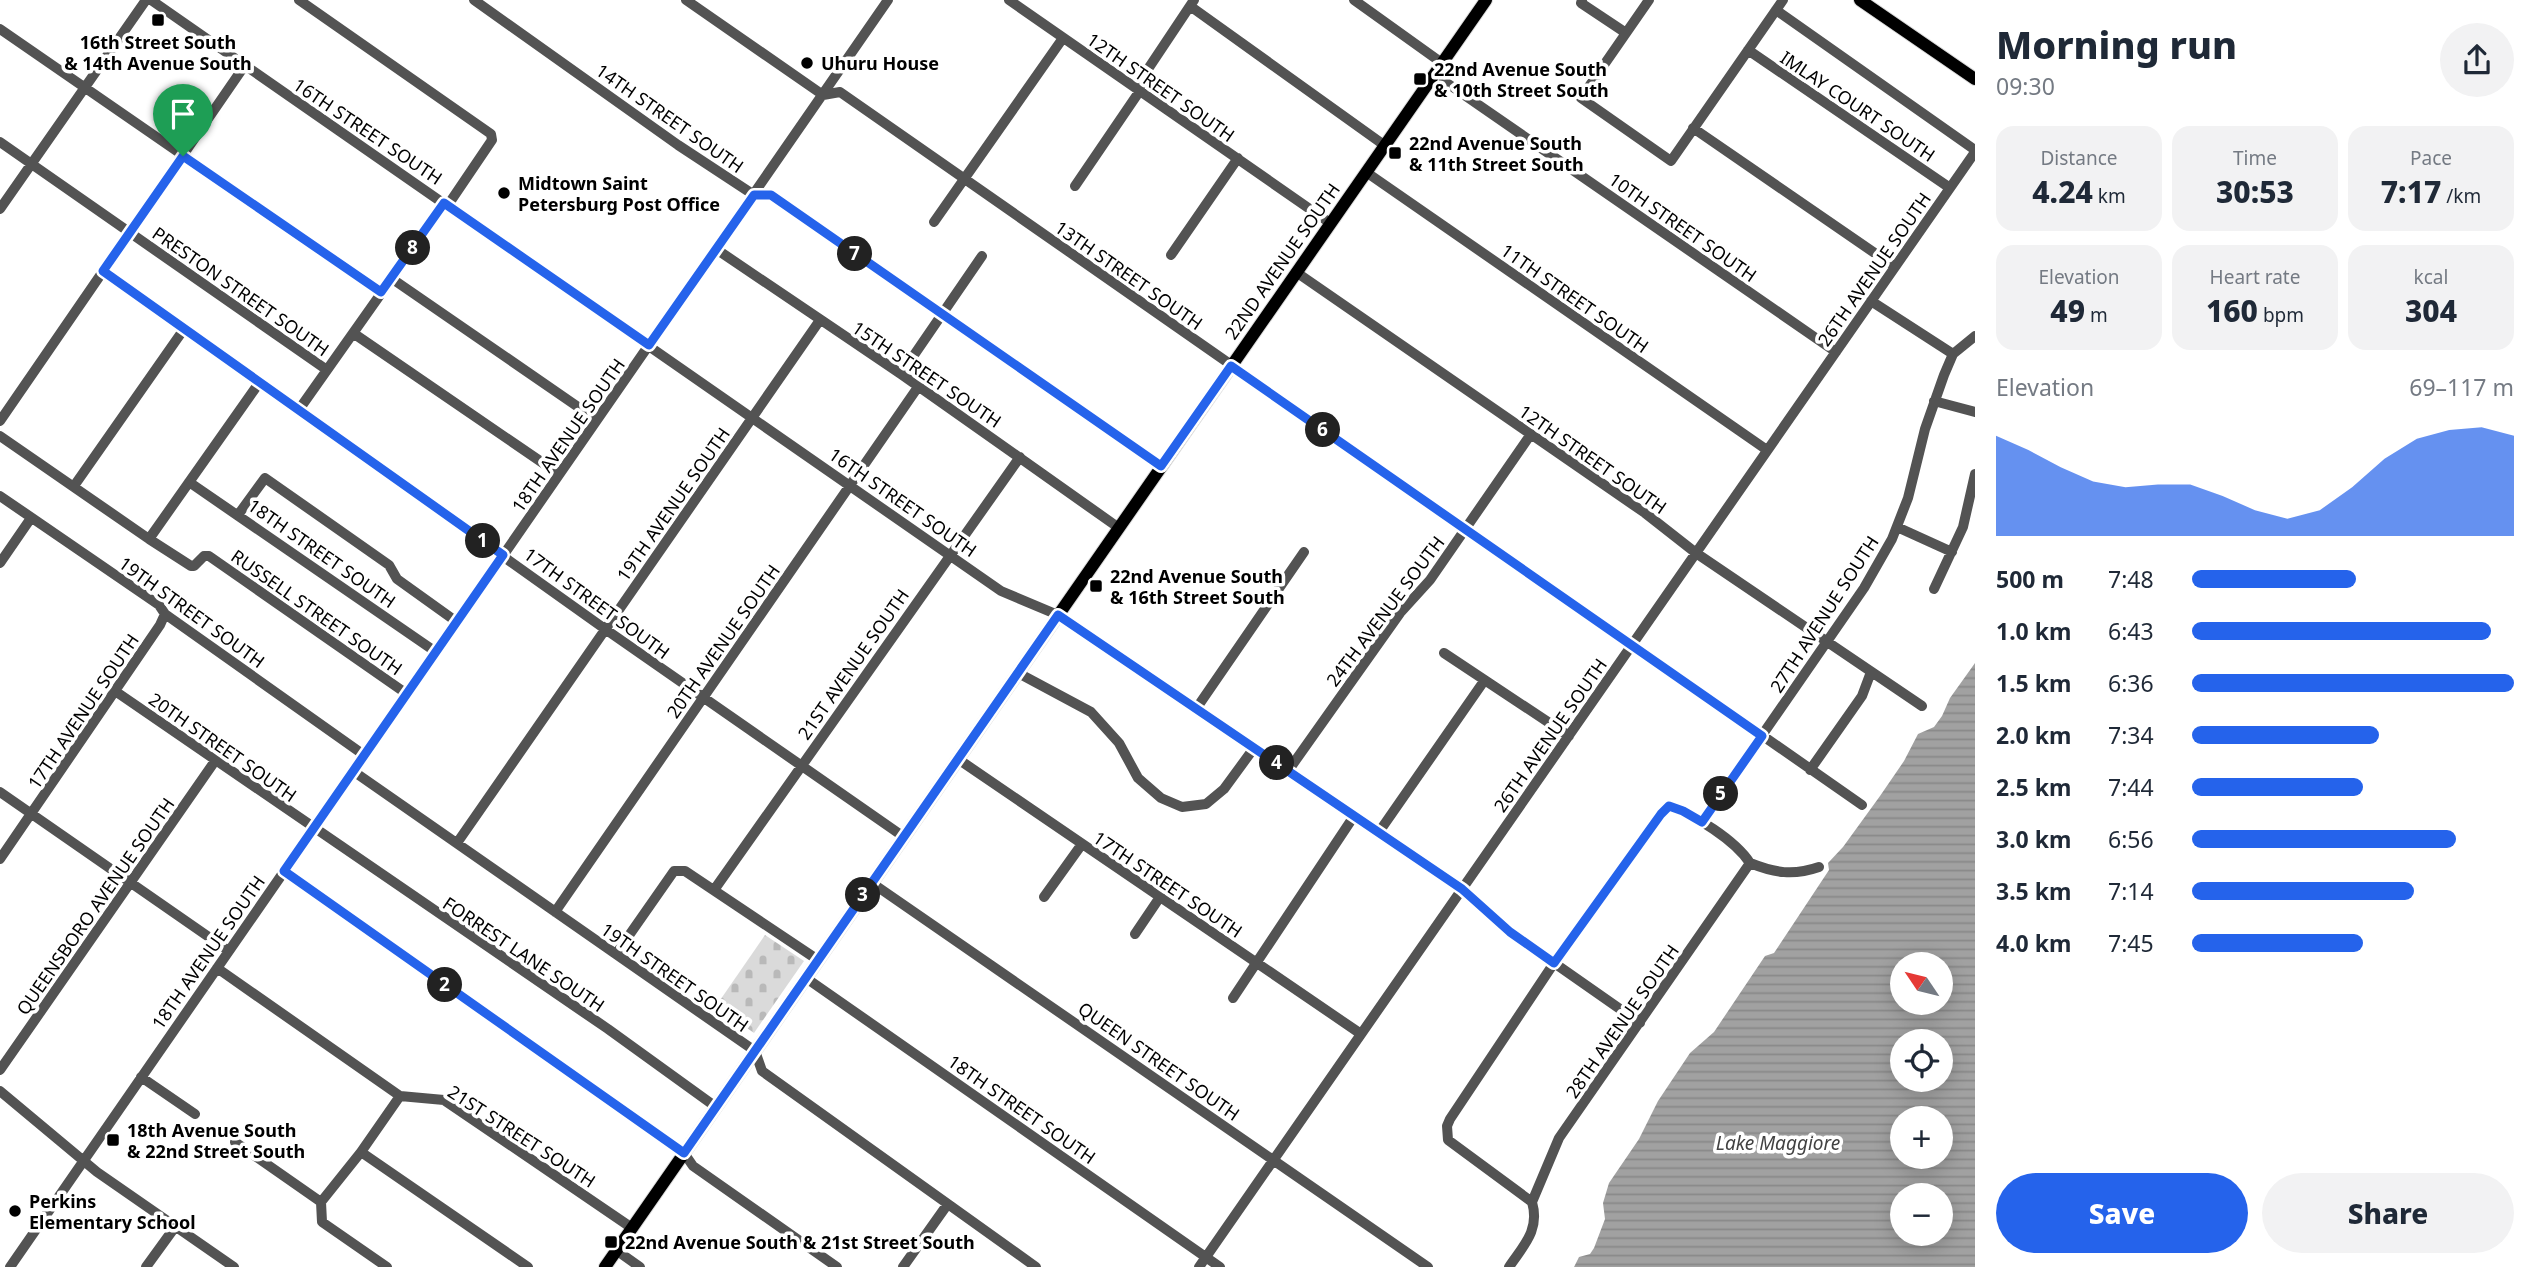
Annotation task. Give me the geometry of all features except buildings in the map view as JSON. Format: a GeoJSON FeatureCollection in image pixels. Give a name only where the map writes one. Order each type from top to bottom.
{"type":"FeatureCollection","features":[{"type":"Feature","properties":{"kind":"main road","name":"22ND AVENUE SOUTH"},"geometry":{"type":"LineString","coordinates":[[605,1267],[1486,0]]}},
{"type":"Feature","properties":{"kind":"main road"},"geometry":{"type":"LineString","coordinates":[[1860,0],[1975,79]]}},
{"type":"Feature","properties":{"kind":"street"},"geometry":{"type":"LineString","coordinates":[[0,209],[146,0]]}},
{"type":"Feature","properties":{"kind":"street","name":"16TH STREET SOUTH"},"geometry":{"type":"LineString","coordinates":[[151,0],[1002,591],[1058,615],[1462,889],[1510,932],[1640,1023]]}},
{"type":"Feature","properties":{"kind":"street"},"geometry":{"type":"LineString","coordinates":[[298,411],[492,140],[489,132],[299,0]]}},
{"type":"Feature","properties":{"kind":"street","name":"14TH STREET SOUTH"},"geometry":{"type":"LineString","coordinates":[[474,0],[678,145],[754,195],[771,195],[1161,466]]}},
{"type":"Feature","properties":{"kind":"street","name":"13TH STREET SOUTH"},"geometry":{"type":"LineString","coordinates":[[686,0],[823,95],[840,92],[1862,805]]}},
{"type":"Feature","properties":{"kind":"street","name":"18TH AVENUE SOUTH"},"geometry":{"type":"LineString","coordinates":[[10,1267],[888,0]]}},
{"type":"Feature","properties":{"kind":"street","name":"12TH STREET SOUTH"},"geometry":{"type":"LineString","coordinates":[[1009,0],[1330,223]]}},
{"type":"Feature","properties":{"kind":"street","name":"10TH STREET SOUTH"},"geometry":{"type":"LineString","coordinates":[[1354,0],[1442,63],[1444,81],[1836,352]]}},
{"type":"Feature","properties":{"kind":"street"},"geometry":{"type":"LineString","coordinates":[[1583,0],[1581,3],[1626,33]]}},
{"type":"Feature","properties":{"kind":"street"},"geometry":{"type":"LineString","coordinates":[[1649,0],[1581,98],[1671,161],[1783,0]]}},
{"type":"Feature","properties":{"kind":"street"},"geometry":{"type":"LineString","coordinates":[[1075,186],[1139,92],[1142,78],[1192,3],[1384,145]]}},
{"type":"Feature","properties":{"kind":"street"},"geometry":{"type":"LineString","coordinates":[[1776,10],[1975,151]]}},
{"type":"Feature","properties":{"kind":"street"},"geometry":{"type":"LineString","coordinates":[[0,29],[381,292]]}},
{"type":"Feature","properties":{"kind":"street"},"geometry":{"type":"LineString","coordinates":[[934,222],[1063,38]]}},
{"type":"Feature","properties":{"kind":"street","name":"IMLAY COURT SOUTH"},"geometry":{"type":"LineString","coordinates":[[1748,50],[1950,188]]}},
{"type":"Feature","properties":{"kind":"street"},"geometry":{"type":"LineString","coordinates":[[0,421],[245,65]]}},
{"type":"Feature","properties":{"kind":"street"},"geometry":{"type":"LineString","coordinates":[[1693,128],[1895,267]]}},
{"type":"Feature","properties":{"kind":"street","name":"PRESTON STREET SOUTH"},"geometry":{"type":"LineString","coordinates":[[0,142],[327,370]]}},
{"type":"Feature","properties":{"kind":"street","name":"26TH AVENUE SOUTH"},"geometry":{"type":"LineString","coordinates":[[1199,1267],[1975,151]]}},
{"type":"Feature","properties":{"kind":"street"},"geometry":{"type":"LineString","coordinates":[[1171,255],[1238,159]]}},
{"type":"Feature","properties":{"kind":"street","name":"11TH STREET SOUTH"},"geometry":{"type":"LineString","coordinates":[[1366,172],[1767,450]]}},
{"type":"Feature","properties":{"kind":"street","name":"15TH STREET SOUTH"},"geometry":{"type":"LineString","coordinates":[[716,249],[901,374],[1119,528]]}},
{"type":"Feature","properties":{"kind":"street"},"geometry":{"type":"LineString","coordinates":[[901,374],[982,256]]}},
{"type":"Feature","properties":{"kind":"street","name":"17TH STREET SOUTH"},"geometry":{"type":"LineString","coordinates":[[103,271],[605,629],[904,837]]}},
{"type":"Feature","properties":{"kind":"street","name":"12TH STREET SOUTH"},"geometry":{"type":"LineString","coordinates":[[1296,272],[1645,513],[1696,553],[1922,706]]}},
{"type":"Feature","properties":{"kind":"street"},"geometry":{"type":"LineString","coordinates":[[391,278],[597,420]]}},
{"type":"Feature","properties":{"kind":"street"},"geometry":{"type":"LineString","coordinates":[[1871,301],[1953,354],[1975,337]]}},
{"type":"Feature","properties":{"kind":"street","name":"19TH AVENUE SOUTH"},"geometry":{"type":"LineString","coordinates":[[457,844],[820,320]]}},
{"type":"Feature","properties":{"kind":"street"},"geometry":{"type":"LineString","coordinates":[[74,486],[184,329]]}},
{"type":"Feature","properties":{"kind":"street","name":"PRESTON STREET SOUTH"},"geometry":{"type":"LineString","coordinates":[[353,333],[559,474]]}},
{"type":"Feature","properties":{"kind":"street","name":"27TH AVENUE SOUTH"},"geometry":{"type":"LineString","coordinates":[[1702,822],[1864,588],[1897,527],[1908,498],[1934,401],[1953,354]]}},
{"type":"Feature","properties":{"kind":"street"},"geometry":{"type":"LineString","coordinates":[[149,539],[259,383]]}},
{"type":"Feature","properties":{"kind":"street","name":"20TH AVENUE SOUTH"},"geometry":{"type":"LineString","coordinates":[[555,912],[918,387]]}},
{"type":"Feature","properties":{"kind":"street"},"geometry":{"type":"LineString","coordinates":[[1934,401],[1975,412]]}},
{"type":"Feature","properties":{"kind":"street","name":"24TH AVENUE SOUTH"},"geometry":{"type":"LineString","coordinates":[[1288,771],[1400,612],[1430,580],[1531,434]]}},
{"type":"Feature","properties":{"kind":"street","name":"RUSSELL STREET SOUTH"},"geometry":{"type":"LineString","coordinates":[[0,436],[191,566],[204,556],[209,556],[407,694]]}},
{"type":"Feature","properties":{"kind":"street","name":"21ST AVENUE SOUTH"},"geometry":{"type":"LineString","coordinates":[[714,890],[1020,457]]}},
{"type":"Feature","properties":{"kind":"street"},"geometry":{"type":"LineString","coordinates":[[1934,589],[1963,527],[1975,474]]}},
{"type":"Feature","properties":{"kind":"street"},"geometry":{"type":"LineString","coordinates":[[238,515],[265,478],[389,565],[397,579],[457,622]]}},
{"type":"Feature","properties":{"kind":"street","name":"18TH STREET SOUTH"},"geometry":{"type":"LineString","coordinates":[[189,482],[436,652]]}},
{"type":"Feature","properties":{"kind":"street","name":"19TH STREET SOUTH"},"geometry":{"type":"LineString","coordinates":[[0,496],[159,605],[165,614],[364,755]]}},
{"type":"Feature","properties":{"kind":"street"},"geometry":{"type":"LineString","coordinates":[[0,564],[31,518]]}},
{"type":"Feature","properties":{"kind":"street"},"geometry":{"type":"LineString","coordinates":[[1897,527],[1952,552]]}},
{"type":"Feature","properties":{"kind":"street"},"geometry":{"type":"LineString","coordinates":[[1196,709],[1304,552]]}},
{"type":"Feature","properties":{"kind":"street","name":"17TH AVENUE SOUTH"},"geometry":{"type":"LineString","coordinates":[[0,859],[165,614]]}},
{"type":"Feature","properties":{"kind":"street"},"geometry":{"type":"LineString","coordinates":[[1444,653],[1569,736]]}},
{"type":"Feature","properties":{"kind":"street"},"geometry":{"type":"LineString","coordinates":[[1810,770],[1862,696],[1871,672]]}},
{"type":"Feature","properties":{"kind":"street"},"geometry":{"type":"LineString","coordinates":[[1017,673],[1091,712],[1119,743],[1138,778],[1161,798],[1182,807],[1206,804],[1224,789],[1254,748]]}},
{"type":"Feature","properties":{"kind":"street"},"geometry":{"type":"LineString","coordinates":[[1379,832],[1484,681]]}},
{"type":"Feature","properties":{"kind":"street","name":"20TH STREET SOUTH"},"geometry":{"type":"LineString","coordinates":[[115,691],[313,829]]}},
{"type":"Feature","properties":{"kind":"street","name":"17TH STREET SOUTH"},"geometry":{"type":"LineString","coordinates":[[958,759],[1361,1034]]}},
{"type":"Feature","properties":{"kind":"street","name":"QUEENSBORO AVENUE SOUTH"},"geometry":{"type":"LineString","coordinates":[[0,1070],[215,761]]}},
{"type":"Feature","properties":{"kind":"street","name":"19TH STREET SOUTH"},"geometry":{"type":"LineString","coordinates":[[353,771],[755,1051],[762,1071],[1036,1267]]}},
{"type":"Feature","properties":{"kind":"street"},"geometry":{"type":"LineString","coordinates":[[0,792],[229,951]]}},
{"type":"Feature","properties":{"kind":"street"},"geometry":{"type":"LineString","coordinates":[[1532,1202],[1448,1140],[1447,1126],[1554,963],[1661,814],[1669,806],[1683,811],[1744,854],[1750,863],[1774,873],[1791,874],[1819,867]]}},
{"type":"Feature","properties":{"kind":"street"},"geometry":{"type":"LineString","coordinates":[[1233,998],[1354,816]]}},
{"type":"Feature","properties":{"kind":"street","name":"FORREST LANE SOUTH"},"geometry":{"type":"LineString","coordinates":[[313,829],[716,1107]]}},
{"type":"Feature","properties":{"kind":"street"},"geometry":{"type":"LineString","coordinates":[[1044,897],[1082,844]]}},
{"type":"Feature","properties":{"kind":"street","name":"28TH AVENUE SOUTH"},"geometry":{"type":"LineString","coordinates":[[1509,1267],[1533,1231],[1535,1211],[1532,1202],[1559,1138],[1750,863]]}},
{"type":"Feature","properties":{"kind":"street"},"geometry":{"type":"LineString","coordinates":[[284,871],[684,1153],[693,1166],[836,1267]]}},
{"type":"Feature","properties":{"kind":"street"},"geometry":{"type":"LineString","coordinates":[[616,954],[674,871],[685,871],[818,960]]}},
{"type":"Feature","properties":{"kind":"street","name":"QUEEN STREET SOUTH"},"geometry":{"type":"LineString","coordinates":[[872,883],[1428,1267]]}},
{"type":"Feature","properties":{"kind":"street"},"geometry":{"type":"LineString","coordinates":[[1135,934],[1160,897]]}},
{"type":"Feature","properties":{"kind":"street","name":"21ST STREET SOUTH"},"geometry":{"type":"LineString","coordinates":[[217,968],[400,1096],[443,1100],[632,1228]]}},
{"type":"Feature","properties":{"kind":"street","name":"18TH STREET SOUTH"},"geometry":{"type":"LineString","coordinates":[[806,978],[1220,1267]]}},
{"type":"Feature","properties":{"kind":"street"},"geometry":{"type":"LineString","coordinates":[[141,1077],[195,1114]]}},
{"type":"Feature","properties":{"kind":"street"},"geometry":{"type":"LineString","coordinates":[[0,1091],[97,1172],[233,1267]]}},
{"type":"Feature","properties":{"kind":"street"},"geometry":{"type":"LineString","coordinates":[[387,1267],[322,1222],[321,1202],[361,1152],[400,1096]]}},
{"type":"Feature","properties":{"kind":"street"},"geometry":{"type":"LineString","coordinates":[[235,1142],[321,1202]]}},
{"type":"Feature","properties":{"kind":"street"},"geometry":{"type":"LineString","coordinates":[[361,1152],[528,1267]]}},
{"type":"Feature","properties":{"kind":"street"},"geometry":{"type":"LineString","coordinates":[[903,1267],[947,1205]]}},
{"type":"Feature","properties":{"kind":"street"},"geometry":{"type":"LineString","coordinates":[[146,1267],[175,1227]]}},
{"type":"Feature","properties":{"kind":"street"},"geometry":{"type":"LineString","coordinates":[[616,1250],[640,1267]]}},
{"type":"Feature","properties":{"kind":"green space"},"geometry":{"type":"Polygon","coordinates":[[[765,935],[804,961],[754,1033],[716,1006],[765,935]]]}},
{"type":"Feature","properties":{"kind":"water","name":"Lake Maggiore"},"geometry":{"type":"Polygon","coordinates":[[[1975,663],[1975,1267],[1574,1267],[1579,1257],[1590,1254],[1594,1248],[1605,1219],[1603,1203],[1609,1183],[1639,1139],[1658,1101],[1690,1053],[1714,1032],[1765,956],[1774,953],[1829,870],[1828,863],[1880,796],[1904,761],[1918,734],[1934,727],[1950,698],[1975,663]]]}},
{"type":"Feature","properties":{"kind":"place","name":"16th Street South & 14th Avenue South"},"geometry":{"type":"Point","coordinates":[158,20]}},
{"type":"Feature","properties":{"kind":"place","name":"Uhuru House"},"geometry":{"type":"Point","coordinates":[807,63]}},
{"type":"Feature","properties":{"kind":"place","name":"22nd Avenue South & 10th Street South"},"geometry":{"type":"Point","coordinates":[1420,79]}},
{"type":"Feature","properties":{"kind":"place","name":"22nd Avenue South & 11th Street South"},"geometry":{"type":"Point","coordinates":[1395,153]}},
{"type":"Feature","properties":{"kind":"place","name":"Midtown Saint Petersburg Post Office"},"geometry":{"type":"Point","coordinates":[504,193]}},
{"type":"Feature","properties":{"kind":"place","name":"22nd Avenue South & 16th Street South"},"geometry":{"type":"Point","coordinates":[1096,586]}},
{"type":"Feature","properties":{"kind":"place","name":"18th Avenue South & 22nd Street South"},"geometry":{"type":"Point","coordinates":[113,1140]}},
{"type":"Feature","properties":{"kind":"place","name":"Perkins Elementary School"},"geometry":{"type":"Point","coordinates":[15,1211]}},
{"type":"Feature","properties":{"kind":"place","name":"22nd Avenue South & 21st Street South"},"geometry":{"type":"Point","coordinates":[611,1242]}},
{"type":"Feature","properties":{"kind":"route"},"geometry":{"type":"LineString","coordinates":[[183,156],[381,292],[444,203],[649,345],[754,195],[771,195],[1161,466],[1231,366],[1762,736],[1702,822],[1669,806],[1661,814],[1554,963],[1510,932],[1462,889],[1058,615],[684,1153],[284,871],[503,555],[103,271],[183,156]]}}]}
